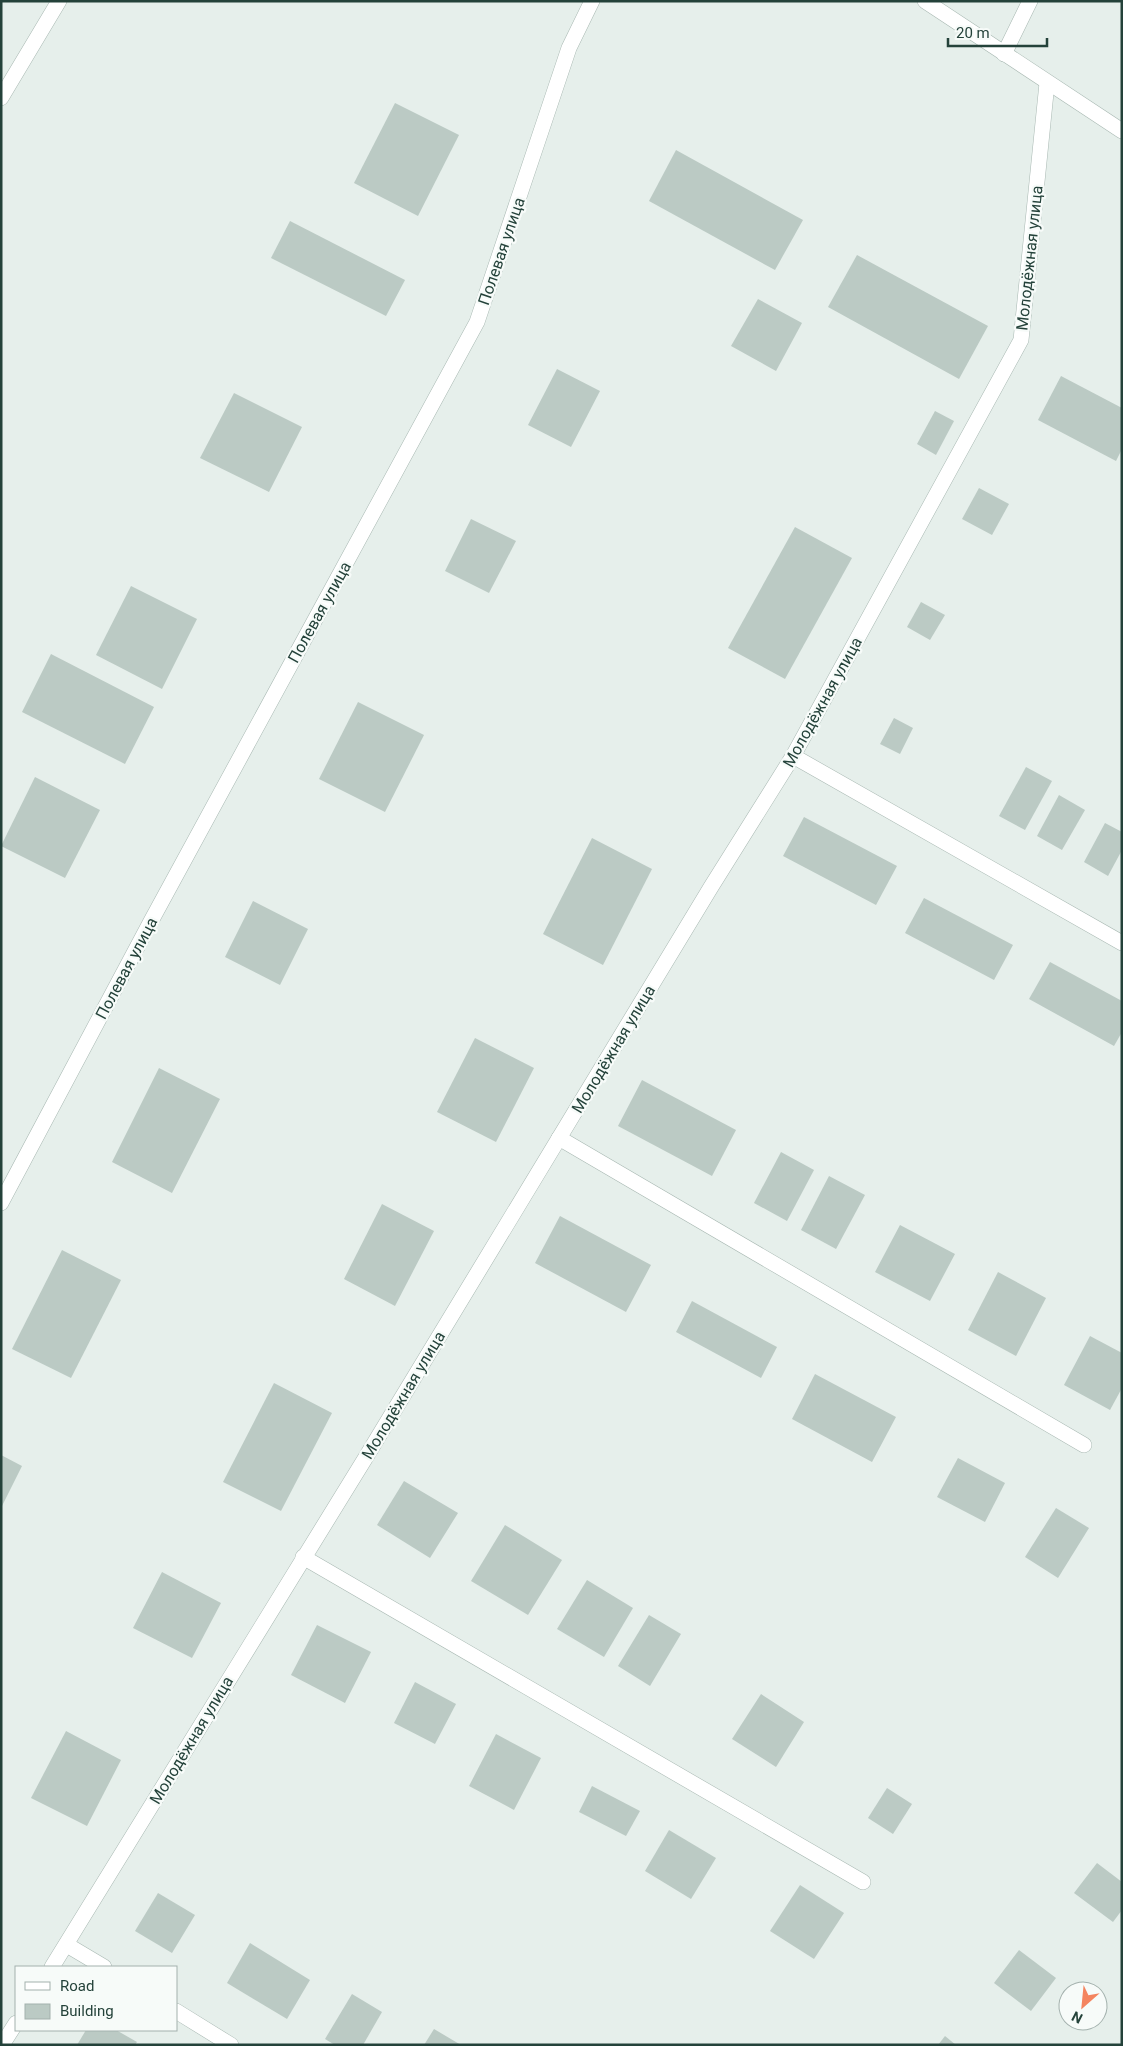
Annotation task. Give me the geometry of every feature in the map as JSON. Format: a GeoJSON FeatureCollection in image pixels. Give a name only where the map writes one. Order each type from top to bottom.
{"type":"FeatureCollection","features":[{"type":"Feature","properties":{"kind":"street"},"geometry":{"type":"LineString","coordinates":[[1,98],[59,1]]}},
{"type":"Feature","properties":{"kind":"street","name":"Полевая улица"},"geometry":{"type":"LineString","coordinates":[[1,1203],[150,923],[477,322],[569,48],[592,1]]}},
{"type":"Feature","properties":{"kind":"street"},"geometry":{"type":"LineString","coordinates":[[924,1],[1122,131]]}},
{"type":"Feature","properties":{"kind":"street"},"geometry":{"type":"LineString","coordinates":[[1004,54],[1030,1]]}},
{"type":"Feature","properties":{"kind":"street","name":"Молодёжная улица"},"geometry":{"type":"LineString","coordinates":[[53,1966],[793,756],[1021,340],[1047,83]]}},
{"type":"Feature","properties":{"kind":"street"},"geometry":{"type":"LineString","coordinates":[[793,756],[1122,943]]}},
{"type":"Feature","properties":{"kind":"street"},"geometry":{"type":"LineString","coordinates":[[558,1138],[1084,1445]]}},
{"type":"Feature","properties":{"kind":"street"},"geometry":{"type":"LineString","coordinates":[[303,1557],[863,1882]]}},
{"type":"Feature","properties":{"kind":"street"},"geometry":{"type":"LineString","coordinates":[[67,1945],[102,1966]]}},
{"type":"Feature","properties":{"kind":"street"},"geometry":{"type":"LineString","coordinates":[[178,2012],[231,2045]]}},
{"type":"Feature","properties":{"kind":"street"},"geometry":{"type":"LineString","coordinates":[[2,2045],[15,2025]]}},
{"type":"Feature","properties":{"kind":"building"},"geometry":{"type":"Polygon","coordinates":[[[395,103],[459,135],[418,216],[354,183],[395,103]]]}},
{"type":"Feature","properties":{"kind":"building"},"geometry":{"type":"Polygon","coordinates":[[[676,150],[803,220],[775,270],[649,201],[676,150]]]}},
{"type":"Feature","properties":{"kind":"building"},"geometry":{"type":"Polygon","coordinates":[[[290,221],[405,280],[386,316],[271,258],[290,221]]]}},
{"type":"Feature","properties":{"kind":"building"},"geometry":{"type":"Polygon","coordinates":[[[857,255],[988,326],[959,379],[828,307],[857,255]]]}},
{"type":"Feature","properties":{"kind":"building"},"geometry":{"type":"Polygon","coordinates":[[[758,299],[802,323],[776,371],[731,346],[758,299]]]}},
{"type":"Feature","properties":{"kind":"building"},"geometry":{"type":"Polygon","coordinates":[[[557,369],[600,391],[571,447],[528,425],[557,369]]]}},
{"type":"Feature","properties":{"kind":"building"},"geometry":{"type":"Polygon","coordinates":[[[1061,376],[1122,408],[1122,449],[1116,461],[1038,420],[1061,376]]]}},
{"type":"Feature","properties":{"kind":"building"},"geometry":{"type":"Polygon","coordinates":[[[234,393],[302,427],[269,492],[200,458],[234,393]]]}},
{"type":"Feature","properties":{"kind":"building"},"geometry":{"type":"Polygon","coordinates":[[[935,411],[954,421],[936,455],[917,444],[935,411]]]}},
{"type":"Feature","properties":{"kind":"building"},"geometry":{"type":"Polygon","coordinates":[[[979,488],[1009,504],[992,535],[962,519],[979,488]]]}},
{"type":"Feature","properties":{"kind":"building"},"geometry":{"type":"Polygon","coordinates":[[[471,519],[516,541],[489,593],[445,571],[471,519]]]}},
{"type":"Feature","properties":{"kind":"building"},"geometry":{"type":"Polygon","coordinates":[[[795,527],[852,558],[785,679],[728,648],[795,527]]]}},
{"type":"Feature","properties":{"kind":"building"},"geometry":{"type":"Polygon","coordinates":[[[131,586],[197,619],[162,689],[96,655],[131,586]]]}},
{"type":"Feature","properties":{"kind":"building"},"geometry":{"type":"Polygon","coordinates":[[[921,602],[945,615],[930,640],[907,627],[921,602]]]}},
{"type":"Feature","properties":{"kind":"building"},"geometry":{"type":"Polygon","coordinates":[[[51,654],[154,707],[125,764],[22,712],[51,654]]]}},
{"type":"Feature","properties":{"kind":"building"},"geometry":{"type":"Polygon","coordinates":[[[358,702],[424,735],[385,812],[319,779],[358,702]]]}},
{"type":"Feature","properties":{"kind":"building"},"geometry":{"type":"Polygon","coordinates":[[[894,718],[913,728],[900,754],[880,744],[894,718]]]}},
{"type":"Feature","properties":{"kind":"building"},"geometry":{"type":"Polygon","coordinates":[[[1026,767],[1052,781],[1025,830],[999,816],[1026,767]]]}},
{"type":"Feature","properties":{"kind":"building"},"geometry":{"type":"Polygon","coordinates":[[[35,777],[100,810],[65,878],[1,846],[35,777]]]}},
{"type":"Feature","properties":{"kind":"building"},"geometry":{"type":"Polygon","coordinates":[[[1059,795],[1085,810],[1062,850],[1037,836],[1059,795]]]}},
{"type":"Feature","properties":{"kind":"building"},"geometry":{"type":"Polygon","coordinates":[[[804,817],[897,866],[876,905],[783,856],[804,817]]]}},
{"type":"Feature","properties":{"kind":"building"},"geometry":{"type":"Polygon","coordinates":[[[1105,823],[1122,832],[1122,850],[1108,876],[1084,862],[1105,823]]]}},
{"type":"Feature","properties":{"kind":"building"},"geometry":{"type":"Polygon","coordinates":[[[592,838],[652,869],[603,965],[543,934],[592,838]]]}},
{"type":"Feature","properties":{"kind":"building"},"geometry":{"type":"Polygon","coordinates":[[[924,898],[1013,945],[994,980],[905,933],[924,898]]]}},
{"type":"Feature","properties":{"kind":"building"},"geometry":{"type":"Polygon","coordinates":[[[253,901],[308,929],[280,985],[225,957],[253,901]]]}},
{"type":"Feature","properties":{"kind":"building"},"geometry":{"type":"Polygon","coordinates":[[[1050,962],[1122,1001],[1122,1032],[1114,1046],[1029,999],[1050,962]]]}},
{"type":"Feature","properties":{"kind":"building"},"geometry":{"type":"Polygon","coordinates":[[[475,1038],[534,1068],[496,1142],[437,1112],[475,1038]]]}},
{"type":"Feature","properties":{"kind":"building"},"geometry":{"type":"Polygon","coordinates":[[[159,1068],[220,1099],[172,1193],[112,1162],[159,1068]]]}},
{"type":"Feature","properties":{"kind":"building"},"geometry":{"type":"Polygon","coordinates":[[[642,1080],[736,1130],[712,1176],[618,1126],[642,1080]]]}},
{"type":"Feature","properties":{"kind":"building"},"geometry":{"type":"Polygon","coordinates":[[[781,1152],[814,1170],[787,1221],[754,1203],[781,1152]]]}},
{"type":"Feature","properties":{"kind":"building"},"geometry":{"type":"Polygon","coordinates":[[[829,1176],[865,1195],[836,1249],[801,1230],[829,1176]]]}},
{"type":"Feature","properties":{"kind":"building"},"geometry":{"type":"Polygon","coordinates":[[[382,1204],[434,1231],[395,1306],[344,1279],[382,1204]]]}},
{"type":"Feature","properties":{"kind":"building"},"geometry":{"type":"Polygon","coordinates":[[[560,1216],[651,1265],[626,1312],[535,1263],[560,1216]]]}},
{"type":"Feature","properties":{"kind":"building"},"geometry":{"type":"Polygon","coordinates":[[[900,1225],[955,1254],[930,1301],[875,1272],[900,1225]]]}},
{"type":"Feature","properties":{"kind":"building"},"geometry":{"type":"Polygon","coordinates":[[[62,1250],[121,1280],[71,1378],[12,1349],[62,1250]]]}},
{"type":"Feature","properties":{"kind":"building"},"geometry":{"type":"Polygon","coordinates":[[[998,1272],[1046,1298],[1016,1356],[968,1330],[998,1272]]]}},
{"type":"Feature","properties":{"kind":"building"},"geometry":{"type":"Polygon","coordinates":[[[692,1301],[777,1347],[761,1378],[676,1332],[692,1301]]]}},
{"type":"Feature","properties":{"kind":"building"},"geometry":{"type":"Polygon","coordinates":[[[1090,1336],[1122,1353],[1122,1388],[1110,1410],[1064,1385],[1090,1336]]]}},
{"type":"Feature","properties":{"kind":"building"},"geometry":{"type":"Polygon","coordinates":[[[815,1374],[896,1417],[872,1462],[792,1419],[815,1374]]]}},
{"type":"Feature","properties":{"kind":"building"},"geometry":{"type":"Polygon","coordinates":[[[274,1383],[332,1413],[281,1511],[223,1482],[274,1383]]]}},
{"type":"Feature","properties":{"kind":"building"},"geometry":{"type":"Polygon","coordinates":[[[1,1455],[22,1466],[1,1508],[1,1455]]]}},
{"type":"Feature","properties":{"kind":"building"},"geometry":{"type":"Polygon","coordinates":[[[958,1458],[1005,1483],[985,1522],[937,1497],[958,1458]]]}},
{"type":"Feature","properties":{"kind":"building"},"geometry":{"type":"Polygon","coordinates":[[[404,1481],[458,1513],[430,1558],[377,1525],[404,1481]]]}},
{"type":"Feature","properties":{"kind":"building"},"geometry":{"type":"Polygon","coordinates":[[[1056,1508],[1089,1528],[1058,1578],[1025,1557],[1056,1508]]]}},
{"type":"Feature","properties":{"kind":"building"},"geometry":{"type":"Polygon","coordinates":[[[505,1525],[562,1560],[528,1615],[471,1581],[505,1525]]]}},
{"type":"Feature","properties":{"kind":"building"},"geometry":{"type":"Polygon","coordinates":[[[162,1572],[221,1603],[192,1658],[133,1628],[162,1572]]]}},
{"type":"Feature","properties":{"kind":"building"},"geometry":{"type":"Polygon","coordinates":[[[587,1580],[633,1608],[604,1657],[557,1629],[587,1580]]]}},
{"type":"Feature","properties":{"kind":"building"},"geometry":{"type":"Polygon","coordinates":[[[649,1615],[681,1634],[650,1686],[618,1666],[649,1615]]]}},
{"type":"Feature","properties":{"kind":"building"},"geometry":{"type":"Polygon","coordinates":[[[317,1625],[371,1652],[345,1703],[291,1675],[317,1625]]]}},
{"type":"Feature","properties":{"kind":"building"},"geometry":{"type":"Polygon","coordinates":[[[415,1682],[456,1704],[435,1744],[394,1723],[415,1682]]]}},
{"type":"Feature","properties":{"kind":"building"},"geometry":{"type":"Polygon","coordinates":[[[761,1694],[804,1722],[776,1767],[732,1739],[761,1694]]]}},
{"type":"Feature","properties":{"kind":"building"},"geometry":{"type":"Polygon","coordinates":[[[66,1731],[121,1760],[87,1826],[31,1798],[66,1731]]]}},
{"type":"Feature","properties":{"kind":"building"},"geometry":{"type":"Polygon","coordinates":[[[496,1734],[541,1758],[514,1810],[469,1786],[496,1734]]]}},
{"type":"Feature","properties":{"kind":"building"},"geometry":{"type":"Polygon","coordinates":[[[592,1786],[640,1811],[626,1836],[579,1812],[592,1786]]]}},
{"type":"Feature","properties":{"kind":"building"},"geometry":{"type":"Polygon","coordinates":[[[887,1788],[912,1804],[893,1834],[868,1818],[887,1788]]]}},
{"type":"Feature","properties":{"kind":"building"},"geometry":{"type":"Polygon","coordinates":[[[669,1830],[716,1858],[691,1899],[645,1871],[669,1830]]]}},
{"type":"Feature","properties":{"kind":"building"},"geometry":{"type":"Polygon","coordinates":[[[1097,1863],[1122,1882],[1122,1910],[1113,1922],[1074,1893],[1097,1863]]]}},
{"type":"Feature","properties":{"kind":"building"},"geometry":{"type":"Polygon","coordinates":[[[800,1885],[844,1913],[814,1959],[770,1931],[800,1885]]]}},
{"type":"Feature","properties":{"kind":"building"},"geometry":{"type":"Polygon","coordinates":[[[158,1893],[195,1915],[172,1953],[135,1931],[158,1893]]]}},
{"type":"Feature","properties":{"kind":"building"},"geometry":{"type":"Polygon","coordinates":[[[250,1943],[310,1980],[287,2019],[227,1983],[250,1943]]]}},
{"type":"Feature","properties":{"kind":"building"},"geometry":{"type":"Polygon","coordinates":[[[1019,1950],[1056,1978],[1031,2011],[994,1983],[1019,1950]]]}},
{"type":"Feature","properties":{"kind":"building"},"geometry":{"type":"Polygon","coordinates":[[[352,1994],[382,2012],[363,2045],[335,2045],[325,2039],[352,1994]]]}},
{"type":"Feature","properties":{"kind":"building"},"geometry":{"type":"Polygon","coordinates":[[[434,2029],[461,2045],[424,2045],[434,2029]]]}},
{"type":"Feature","properties":{"kind":"building"},"geometry":{"type":"Polygon","coordinates":[[[85,2031],[118,2031],[137,2042],[135,2045],[77,2045],[85,2031]]]}},
{"type":"Feature","properties":{"kind":"building"},"geometry":{"type":"Polygon","coordinates":[[[945,2036],[956,2045],[938,2045],[945,2036]]]}}]}
